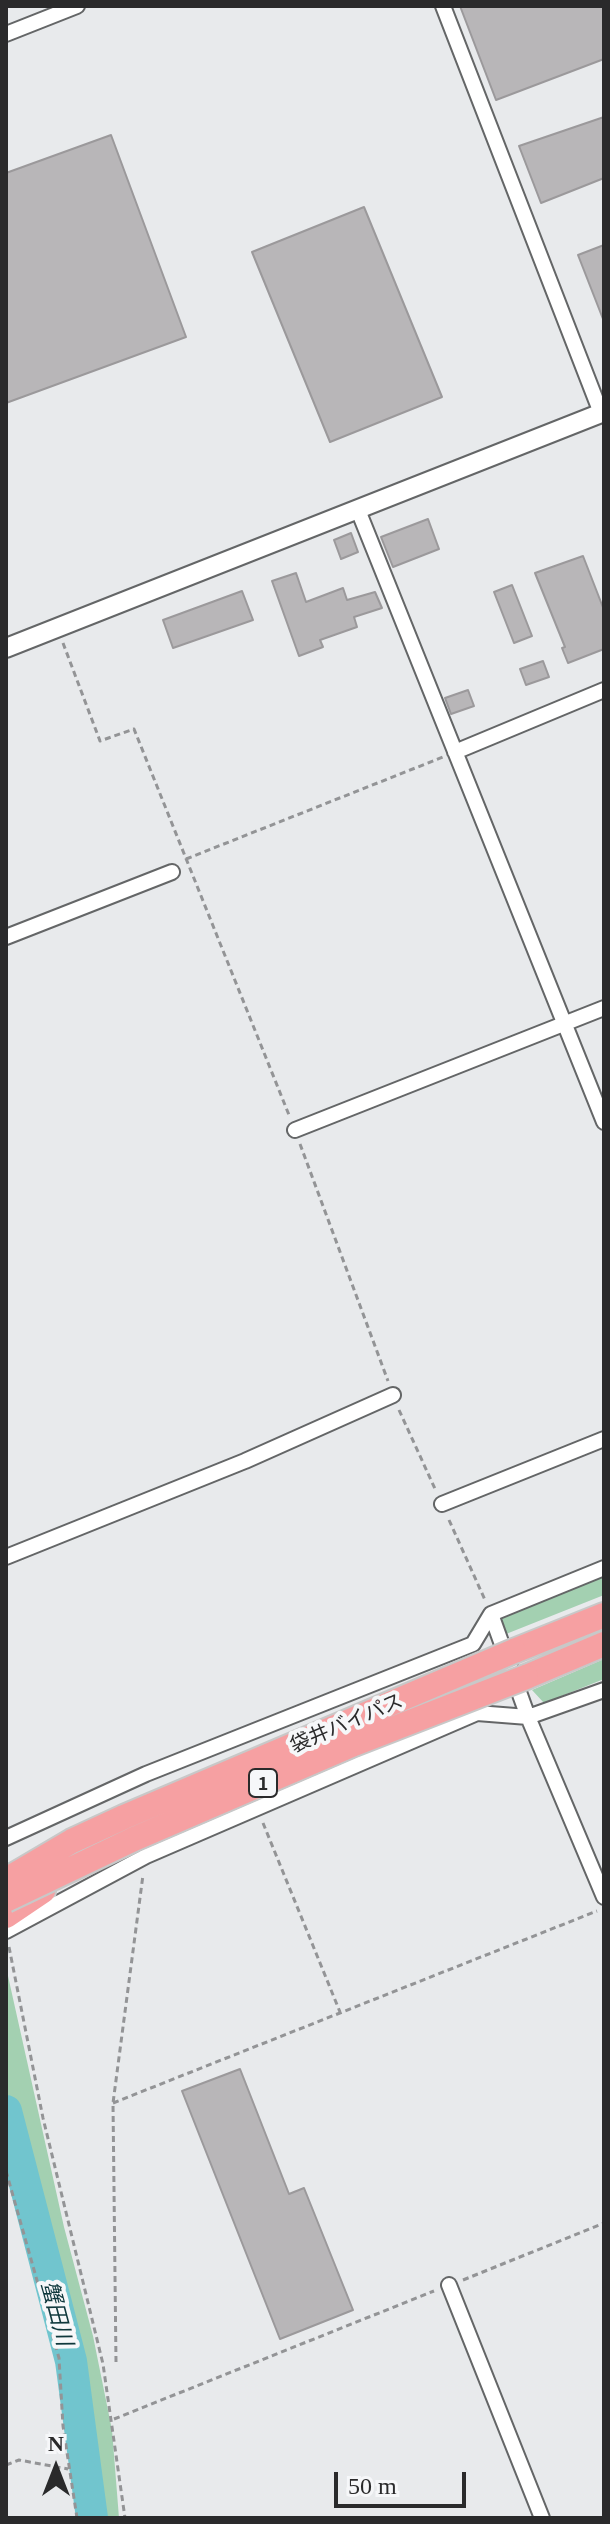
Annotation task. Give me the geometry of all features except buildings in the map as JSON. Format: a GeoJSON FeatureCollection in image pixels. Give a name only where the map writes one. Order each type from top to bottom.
{"type":"FeatureCollection","features":[{"type":"Feature","properties":{"kind":"highway","name":"袋井バイパス"},"geometry":{"type":"LineString","coordinates":[[6,1880],[72,1841],[604,1615]]}},
{"type":"Feature","properties":{"kind":"highway","name":"袋井バイパス"},"geometry":{"type":"LineString","coordinates":[[6,1900],[354,1744],[604,1644]]}},
{"type":"Feature","properties":{"kind":"highway"},"geometry":{"type":"LineString","coordinates":[[6,1865],[72,1841]]}},
{"type":"Feature","properties":{"kind":"highway"},"geometry":{"type":"LineString","coordinates":[[6,1916],[82,1865]]}},
{"type":"Feature","properties":{"kind":"street"},"geometry":{"type":"LineString","coordinates":[[6,34],[77,6]]}},
{"type":"Feature","properties":{"kind":"street"},"geometry":{"type":"LineString","coordinates":[[6,648],[603,412],[443,6]]}},
{"type":"Feature","properties":{"kind":"street"},"geometry":{"type":"LineString","coordinates":[[358,510],[604,1122]]}},
{"type":"Feature","properties":{"kind":"street"},"geometry":{"type":"LineString","coordinates":[[455,752],[604,690]]}},
{"type":"Feature","properties":{"kind":"street"},"geometry":{"type":"LineString","coordinates":[[6,937],[172,872]]}},
{"type":"Feature","properties":{"kind":"street"},"geometry":{"type":"LineString","coordinates":[[295,1130],[604,1008]]}},
{"type":"Feature","properties":{"kind":"street"},"geometry":{"type":"LineString","coordinates":[[6,1557],[245,1461],[393,1395]]}},
{"type":"Feature","properties":{"kind":"street"},"geometry":{"type":"LineString","coordinates":[[442,1504],[604,1439]]}},
{"type":"Feature","properties":{"kind":"street"},"geometry":{"type":"LineString","coordinates":[[6,1838],[146,1774],[473,1644],[491,1614],[604,1568]]}},
{"type":"Feature","properties":{"kind":"street"},"geometry":{"type":"LineString","coordinates":[[491,1614],[528,1717],[604,1897]]}},
{"type":"Feature","properties":{"kind":"street"},"geometry":{"type":"LineString","coordinates":[[6,1931],[146,1856],[477,1713],[528,1717],[604,1690]]}},
{"type":"Feature","properties":{"kind":"street"},"geometry":{"type":"LineString","coordinates":[[449,2285],[542,2518]]}},
{"type":"Feature","properties":{"kind":"path"},"geometry":{"type":"LineString","coordinates":[[57,628],[100,741],[134,729],[295,1130],[393,1395],[491,1614]]}},
{"type":"Feature","properties":{"kind":"path"},"geometry":{"type":"LineString","coordinates":[[186,859],[455,752]]}},
{"type":"Feature","properties":{"kind":"path"},"geometry":{"type":"LineString","coordinates":[[257,1808],[341,2013]]}},
{"type":"Feature","properties":{"kind":"path"},"geometry":{"type":"LineString","coordinates":[[116,2362],[113,2103],[146,1856]]}},
{"type":"Feature","properties":{"kind":"path"},"geometry":{"type":"LineString","coordinates":[[113,2103],[604,1908]]}},
{"type":"Feature","properties":{"kind":"path"},"geometry":{"type":"LineString","coordinates":[[6,1931],[19,2012],[71,2222],[114,2419],[125,2518]]}},
{"type":"Feature","properties":{"kind":"path"},"geometry":{"type":"LineString","coordinates":[[6,2171],[59,2358],[68,2469],[77,2518]]}},
{"type":"Feature","properties":{"kind":"path"},"geometry":{"type":"LineString","coordinates":[[114,2419],[604,2223]]}},
{"type":"Feature","properties":{"kind":"path"},"geometry":{"type":"LineString","coordinates":[[6,2465],[19,2460],[68,2469]]}},
{"type":"Feature","properties":{"kind":"green space"},"geometry":{"type":"Polygon","coordinates":[[[604,1572],[604,1595],[501,1636],[497,1611],[604,1572]]]}},
{"type":"Feature","properties":{"kind":"green space"},"geometry":{"type":"Polygon","coordinates":[[[604,1659],[604,1679],[544,1703],[532,1690],[604,1659]]]}},
{"type":"Feature","properties":{"kind":"green space"},"geometry":{"type":"Polygon","coordinates":[[[6,1967],[64,2227],[93,2336],[112,2430],[119,2518],[78,2518],[62,2357],[6,2157],[6,1967]]]}},
{"type":"Feature","properties":{"kind":"waterway","name":"蟹田川"},"geometry":{"type":"LineString","coordinates":[[6,2111],[71,2361],[92,2518]]}}]}
